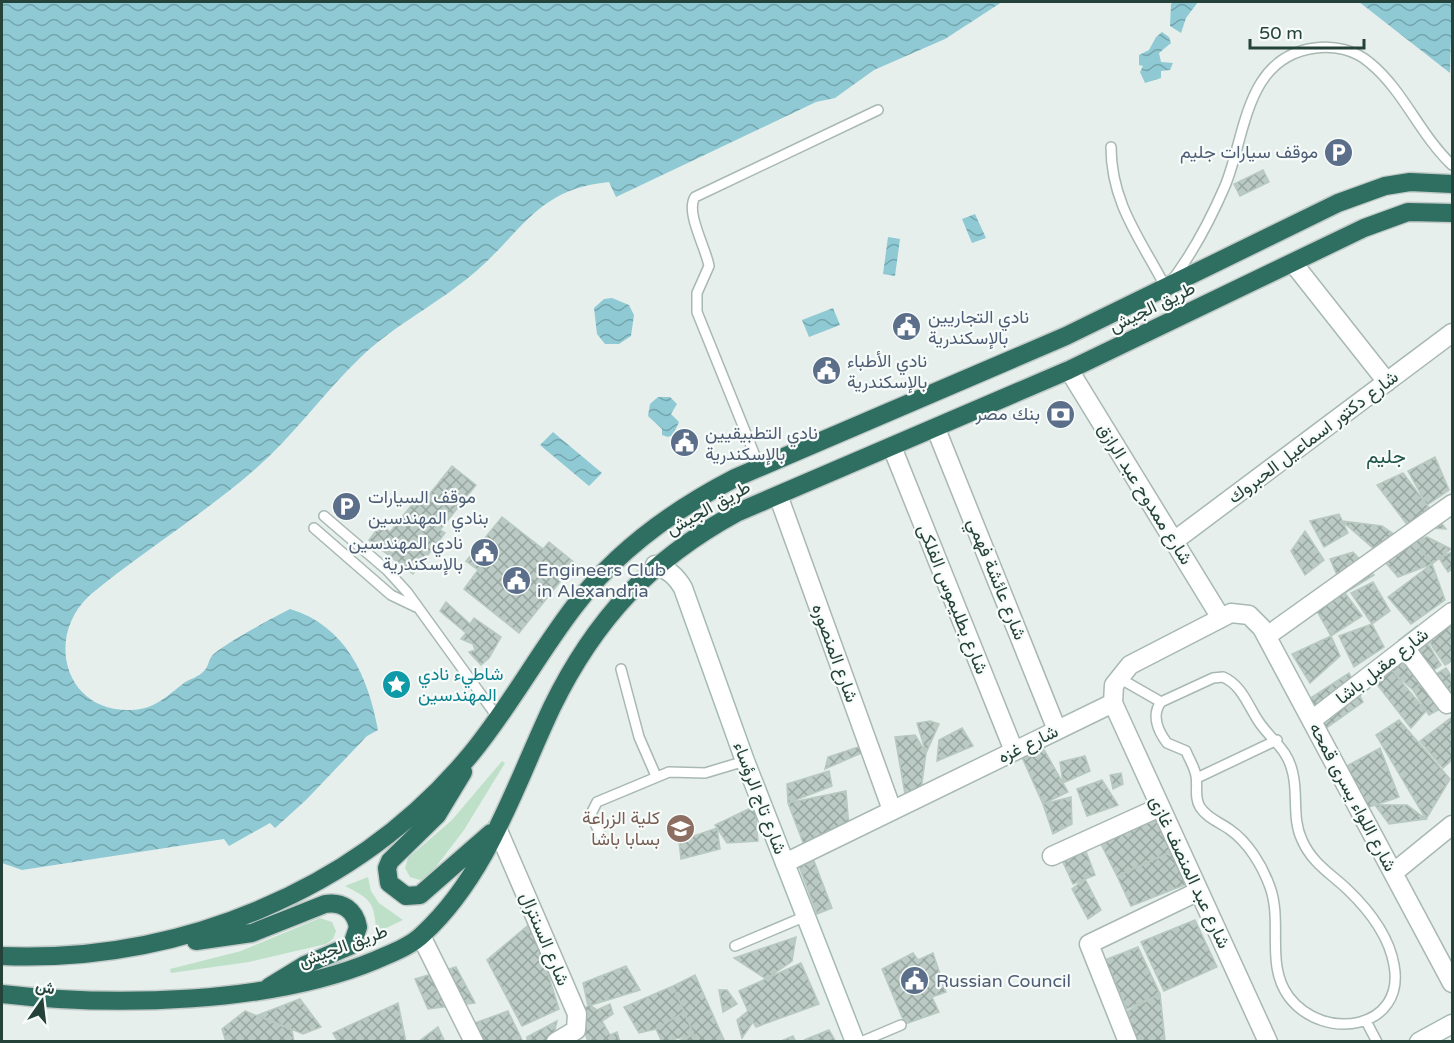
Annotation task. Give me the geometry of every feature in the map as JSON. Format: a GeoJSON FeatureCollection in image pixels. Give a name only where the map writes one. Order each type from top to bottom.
{"type":"FeatureCollection","features":[{"type":"Feature","properties":{"kind":"highway","name":"طريق الجيش"},"geometry":{"type":"LineString","coordinates":[[2,956],[65,956],[162,942],[256,912],[326,876],[391,831],[421,806],[471,754],[576,604],[622,555],[675,512],[704,494],[977,376],[1166,288],[1361,193],[1410,182],[1452,184]]}},
{"type":"Feature","properties":{"kind":"highway","name":"طريق الجيش"},"geometry":{"type":"LineString","coordinates":[[2,994],[67,999],[144,1000],[263,991],[310,982],[363,965],[393,952],[421,936],[452,903],[477,867],[569,675],[609,616],[656,565],[707,529],[777,495],[936,429],[1069,370],[1395,215],[1432,211],[1452,213]]}},
{"type":"Feature","properties":{"kind":"highway"},"geometry":{"type":"LineString","coordinates":[[471,754],[456,786],[437,815],[390,861],[387,868],[389,883],[399,893],[406,896],[420,895],[497,828]]}},
{"type":"Feature","properties":{"kind":"highway"},"geometry":{"type":"LineString","coordinates":[[162,942],[207,941],[252,933],[332,903],[350,909],[358,927],[352,945],[291,973],[263,991]]}},
{"type":"Feature","properties":{"kind":"street"},"geometry":{"type":"LineString","coordinates":[[1293,263],[1387,382]]}},
{"type":"Feature","properties":{"kind":"street","name":"شارع دكتور اسماعيل الحبروك"},"geometry":{"type":"LineString","coordinates":[[1174,541],[1452,333]]}},
{"type":"Feature","properties":{"kind":"street","name":"شارع ممدوح عبد الرازق"},"geometry":{"type":"LineString","coordinates":[[1069,370],[1221,618]]}},
{"type":"Feature","properties":{"kind":"street","name":"شارع عائشة فهمي"},"geometry":{"type":"LineString","coordinates":[[936,429],[1057,730]]}},
{"type":"Feature","properties":{"kind":"street","name":"شارع بطليموس الفلكى"},"geometry":{"type":"LineString","coordinates":[[892,447],[1014,751]]}},
{"type":"Feature","properties":{"kind":"street","name":"شارع المنصوره"},"geometry":{"type":"LineString","coordinates":[[777,495],[892,810]]}},
{"type":"Feature","properties":{"kind":"street"},"geometry":{"type":"LineString","coordinates":[[1267,636],[1452,504]]}},
{"type":"Feature","properties":{"kind":"street","name":"شارع تاج الرؤساء"},"geometry":{"type":"LineString","coordinates":[[656,565],[667,569],[677,577],[683,588],[745,761],[855,1041]]}},
{"type":"Feature","properties":{"kind":"street","name":"شارع مقبل باشا"},"geometry":{"type":"LineString","coordinates":[[1312,720],[1452,612]]}},
{"type":"Feature","properties":{"kind":"street","name":"شارع اللواء يسرى قمحه"},"geometry":{"type":"LineString","coordinates":[[1221,618],[1231,613],[1249,615],[1257,620],[1452,983]]}},
{"type":"Feature","properties":{"kind":"street"},"geometry":{"type":"LineString","coordinates":[[1113,703],[1118,677],[1130,665],[1221,618]]}},
{"type":"Feature","properties":{"kind":"street"},"geometry":{"type":"LineString","coordinates":[[1405,648],[1447,704]]}},
{"type":"Feature","properties":{"kind":"street","name":"شارع غزه"},"geometry":{"type":"LineString","coordinates":[[785,863],[1113,703]]}},
{"type":"Feature","properties":{"kind":"street","name":"شارع عبد المنصف غازى"},"geometry":{"type":"LineString","coordinates":[[1113,703],[1268,1041]]}},
{"type":"Feature","properties":{"kind":"street"},"geometry":{"type":"LineString","coordinates":[[1052,856],[1160,807]]}},
{"type":"Feature","properties":{"kind":"street"},"geometry":{"type":"LineString","coordinates":[[1393,873],[1452,825]]}},
{"type":"Feature","properties":{"kind":"street","name":"شارع السنترال"},"geometry":{"type":"LineString","coordinates":[[497,828],[577,1014],[576,1030],[556,1041]]}},
{"type":"Feature","properties":{"kind":"street"},"geometry":{"type":"LineString","coordinates":[[1128,1041],[1089,944],[1199,891]]}},
{"type":"Feature","properties":{"kind":"street"},"geometry":{"type":"LineString","coordinates":[[421,936],[473,1041]]}},
{"type":"Feature","properties":{"kind":"street"},"geometry":{"type":"LineString","coordinates":[[1419,1041],[1452,1024]]}},
{"type":"Feature","properties":{"kind":"lane"},"geometry":{"type":"LineString","coordinates":[[1111,147],[1114,186],[1120,206],[1166,288],[1192,251],[1212,215],[1229,176],[1256,89],[1269,70],[1299,51],[1334,47],[1357,54],[1369,62],[1391,84],[1433,144],[1452,165]]}},
{"type":"Feature","properties":{"kind":"lane"},"geometry":{"type":"LineString","coordinates":[[760,468],[697,312],[697,293],[709,266],[692,212],[692,201],[695,197],[878,110]]}},
{"type":"Feature","properties":{"kind":"lane"},"geometry":{"type":"LineString","coordinates":[[324,516],[387,570],[407,592],[498,718]]}},
{"type":"Feature","properties":{"kind":"lane"},"geometry":{"type":"LineString","coordinates":[[314,528],[391,595],[416,607]]}},
{"type":"Feature","properties":{"kind":"lane"},"geometry":{"type":"LineString","coordinates":[[621,669],[639,737],[656,776]]}},
{"type":"Feature","properties":{"kind":"lane"},"geometry":{"type":"LineString","coordinates":[[1118,677],[1161,702]]}},
{"type":"Feature","properties":{"kind":"lane"},"geometry":{"type":"LineString","coordinates":[[1213,678],[1223,678],[1238,688],[1259,722],[1277,740],[1287,755],[1293,771],[1296,821],[1301,840],[1325,872],[1364,907],[1380,928],[1391,952],[1395,967],[1392,991],[1379,1011],[1366,1021],[1349,1025],[1331,1024],[1314,1019],[1287,995],[1276,968],[1276,911],[1261,866],[1243,842],[1229,829],[1208,816],[1200,807],[1196,796],[1197,778],[1186,751],[1179,746],[1171,746],[1164,739],[1155,720],[1157,707],[1161,702],[1213,678]]}},
{"type":"Feature","properties":{"kind":"lane"},"geometry":{"type":"LineString","coordinates":[[1197,778],[1277,740]]}},
{"type":"Feature","properties":{"kind":"lane"},"geometry":{"type":"LineString","coordinates":[[602,839],[591,814],[593,805],[656,776],[676,771],[705,773],[745,761]]}},
{"type":"Feature","properties":{"kind":"lane"},"geometry":{"type":"LineString","coordinates":[[735,946],[806,916]]}},
{"type":"Feature","properties":{"kind":"lane"},"geometry":{"type":"LineString","coordinates":[[1366,1021],[1377,1041]]}},
{"type":"Feature","properties":{"kind":"lane"},"geometry":{"type":"LineString","coordinates":[[861,1041],[901,1025]]}},
{"type":"Feature","properties":{"kind":"green space"},"geometry":{"type":"Polygon","coordinates":[[[502,761],[505,763],[464,830],[429,876],[420,880],[410,877],[405,868],[408,858],[452,820],[502,761]]]}},
{"type":"Feature","properties":{"kind":"green space"},"geometry":{"type":"Polygon","coordinates":[[[368,877],[371,891],[379,903],[403,920],[380,931],[376,928],[374,911],[368,901],[345,886],[368,877]]]}},
{"type":"Feature","properties":{"kind":"green space"},"geometry":{"type":"Polygon","coordinates":[[[320,918],[332,922],[336,931],[333,939],[326,944],[249,962],[171,973],[170,969],[241,951],[320,918]]]}},
{"type":"Feature","properties":{"kind":"water"},"geometry":{"type":"Polygon","coordinates":[[[2,2],[1002,2],[945,39],[874,70],[835,98],[816,102],[616,197],[609,182],[585,186],[564,193],[548,203],[533,214],[474,273],[375,344],[334,385],[268,458],[253,471],[90,595],[76,612],[68,631],[65,651],[69,669],[77,686],[91,699],[109,708],[132,710],[154,704],[201,674],[217,651],[290,609],[326,627],[351,656],[361,672],[368,691],[378,730],[367,736],[306,800],[275,828],[270,823],[229,846],[224,839],[22,870],[2,863],[2,2]]]}},
{"type":"Feature","properties":{"kind":"water"},"geometry":{"type":"Polygon","coordinates":[[[1173,2],[1198,2],[1186,18],[1181,33],[1170,26],[1173,2]]]}},
{"type":"Feature","properties":{"kind":"water"},"geometry":{"type":"Polygon","coordinates":[[[1359,2],[1452,2],[1450,73],[1363,5],[1359,2]]]}},
{"type":"Feature","properties":{"kind":"water"},"geometry":{"type":"Polygon","coordinates":[[[1162,32],[1169,37],[1171,43],[1159,53],[1161,62],[1173,63],[1170,70],[1161,71],[1161,78],[1145,83],[1140,72],[1143,66],[1139,65],[1139,55],[1149,50],[1156,37],[1162,32]]]}},
{"type":"Feature","properties":{"kind":"water"},"geometry":{"type":"Polygon","coordinates":[[[975,214],[986,238],[972,243],[962,219],[975,214]]]}},
{"type":"Feature","properties":{"kind":"water"},"geometry":{"type":"Polygon","coordinates":[[[888,237],[900,239],[895,276],[883,274],[888,237]]]}},
{"type":"Feature","properties":{"kind":"water"},"geometry":{"type":"Polygon","coordinates":[[[612,298],[629,305],[634,315],[631,336],[619,344],[605,344],[597,334],[594,308],[604,299],[612,298]]]}},
{"type":"Feature","properties":{"kind":"water"},"geometry":{"type":"Polygon","coordinates":[[[833,308],[840,325],[809,337],[802,320],[833,308]]]}},
{"type":"Feature","properties":{"kind":"water"},"geometry":{"type":"Polygon","coordinates":[[[658,397],[670,397],[677,404],[671,414],[679,422],[673,435],[668,437],[662,435],[662,429],[648,416],[650,404],[658,397]]]}},
{"type":"Feature","properties":{"kind":"water"},"geometry":{"type":"Polygon","coordinates":[[[553,432],[602,473],[589,486],[540,445],[553,432]]]}},
{"type":"Feature","properties":{"kind":"building"},"geometry":{"type":"Polygon","coordinates":[[[1263,170],[1269,182],[1240,196],[1234,184],[1263,170]]]}},
{"type":"Feature","properties":{"kind":"building"},"geometry":{"type":"Polygon","coordinates":[[[1435,457],[1449,490],[1427,505],[1408,471],[1435,457]]]}},
{"type":"Feature","properties":{"kind":"building"},"geometry":{"type":"Polygon","coordinates":[[[452,466],[476,485],[440,530],[445,533],[413,574],[369,540],[381,524],[390,532],[418,497],[424,501],[452,466]]]}},
{"type":"Feature","properties":{"kind":"building"},"geometry":{"type":"Polygon","coordinates":[[[1403,473],[1446,529],[1409,527],[1377,485],[1403,473]]]}},
{"type":"Feature","properties":{"kind":"building"},"geometry":{"type":"Polygon","coordinates":[[[1339,514],[1348,533],[1324,547],[1310,521],[1339,514]]]}},
{"type":"Feature","properties":{"kind":"building","name":"Engineers Club in Alexandria"},"geometry":{"type":"Polygon","coordinates":[[[502,517],[543,549],[549,542],[575,563],[519,633],[464,589],[478,570],[466,561],[502,517]]]}},
{"type":"Feature","properties":{"kind":"building"},"geometry":{"type":"Polygon","coordinates":[[[1342,521],[1382,526],[1395,535],[1373,548],[1342,521]]]}},
{"type":"Feature","properties":{"kind":"building"},"geometry":{"type":"Polygon","coordinates":[[[1305,531],[1324,560],[1305,575],[1291,551],[1305,531]]]}},
{"type":"Feature","properties":{"kind":"building"},"geometry":{"type":"Polygon","coordinates":[[[1427,537],[1451,549],[1432,564],[1413,539],[1427,537]]]}},
{"type":"Feature","properties":{"kind":"building"},"geometry":{"type":"Polygon","coordinates":[[[1413,539],[1432,564],[1398,577],[1373,548],[1413,539]]]}},
{"type":"Feature","properties":{"kind":"building"},"geometry":{"type":"Polygon","coordinates":[[[1353,552],[1374,575],[1345,593],[1330,559],[1353,552]]]}},
{"type":"Feature","properties":{"kind":"building"},"geometry":{"type":"Polygon","coordinates":[[[1452,552],[1452,569],[1448,572],[1439,558],[1452,552]]]}},
{"type":"Feature","properties":{"kind":"building"},"geometry":{"type":"Polygon","coordinates":[[[1432,564],[1445,600],[1411,624],[1388,597],[1432,564]]]}},
{"type":"Feature","properties":{"kind":"building"},"geometry":{"type":"Polygon","coordinates":[[[1373,582],[1390,611],[1372,624],[1351,593],[1373,582]]]}},
{"type":"Feature","properties":{"kind":"building"},"geometry":{"type":"Polygon","coordinates":[[[1345,593],[1362,616],[1331,636],[1309,597],[1345,593]]]}},
{"type":"Feature","properties":{"kind":"building"},"geometry":{"type":"Polygon","coordinates":[[[446,602],[470,624],[474,618],[501,637],[489,658],[481,665],[469,652],[475,650],[473,644],[461,639],[466,633],[440,611],[446,602]]]}},
{"type":"Feature","properties":{"kind":"building"},"geometry":{"type":"Polygon","coordinates":[[[1452,621],[1452,661],[1445,665],[1427,639],[1452,621]]]}},
{"type":"Feature","properties":{"kind":"building"},"geometry":{"type":"Polygon","coordinates":[[[1372,624],[1384,647],[1354,667],[1339,636],[1372,624]]]}},
{"type":"Feature","properties":{"kind":"building"},"geometry":{"type":"Polygon","coordinates":[[[1417,626],[1441,665],[1431,672],[1399,640],[1417,626]]]}},
{"type":"Feature","properties":{"kind":"building"},"geometry":{"type":"Polygon","coordinates":[[[1331,636],[1340,656],[1310,683],[1292,654],[1331,636]]]}},
{"type":"Feature","properties":{"kind":"building"},"geometry":{"type":"Polygon","coordinates":[[[1403,655],[1423,681],[1413,690],[1391,670],[1403,655]]]}},
{"type":"Feature","properties":{"kind":"building"},"geometry":{"type":"Polygon","coordinates":[[[1389,667],[1426,711],[1411,728],[1376,683],[1389,667]]]}},
{"type":"Feature","properties":{"kind":"building"},"geometry":{"type":"Polygon","coordinates":[[[1446,668],[1452,677],[1452,697],[1436,674],[1446,668]]]}},
{"type":"Feature","properties":{"kind":"building"},"geometry":{"type":"Polygon","coordinates":[[[1349,673],[1363,702],[1325,729],[1306,701],[1349,673]]]}},
{"type":"Feature","properties":{"kind":"building"},"geometry":{"type":"Polygon","coordinates":[[[1423,681],[1440,709],[1429,715],[1413,690],[1423,681]]]}},
{"type":"Feature","properties":{"kind":"building"},"geometry":{"type":"Polygon","coordinates":[[[1452,717],[1452,760],[1443,768],[1420,741],[1452,717]]]}},
{"type":"Feature","properties":{"kind":"building"},"geometry":{"type":"Polygon","coordinates":[[[1399,720],[1450,779],[1426,819],[1376,735],[1399,720]]]}},
{"type":"Feature","properties":{"kind":"building"},"geometry":{"type":"Polygon","coordinates":[[[930,721],[939,724],[926,753],[917,723],[930,721]]]}},
{"type":"Feature","properties":{"kind":"building"},"geometry":{"type":"Polygon","coordinates":[[[962,728],[973,746],[937,761],[939,740],[962,728]]]}},
{"type":"Feature","properties":{"kind":"building"},"geometry":{"type":"Polygon","coordinates":[[[915,735],[926,753],[921,790],[905,794],[895,737],[915,735]]]}},
{"type":"Feature","properties":{"kind":"building"},"geometry":{"type":"Polygon","coordinates":[[[861,746],[866,751],[825,769],[828,757],[861,746]]]}},
{"type":"Feature","properties":{"kind":"building"},"geometry":{"type":"Polygon","coordinates":[[[1043,748],[1068,792],[1043,804],[1021,755],[1043,748]]]}},
{"type":"Feature","properties":{"kind":"building"},"geometry":{"type":"Polygon","coordinates":[[[1380,748],[1399,797],[1366,808],[1343,768],[1380,748]]]}},
{"type":"Feature","properties":{"kind":"building"},"geometry":{"type":"Polygon","coordinates":[[[1085,756],[1090,771],[1063,783],[1060,762],[1085,756]]]}},
{"type":"Feature","properties":{"kind":"building"},"geometry":{"type":"Polygon","coordinates":[[[829,771],[832,786],[788,803],[787,784],[829,771]]]}},
{"type":"Feature","properties":{"kind":"building"},"geometry":{"type":"Polygon","coordinates":[[[1121,773],[1123,784],[1113,789],[1110,775],[1121,773]]]}},
{"type":"Feature","properties":{"kind":"building"},"geometry":{"type":"Polygon","coordinates":[[[1102,780],[1118,805],[1087,816],[1077,789],[1102,780]]]}},
{"type":"Feature","properties":{"kind":"building"},"geometry":{"type":"Polygon","coordinates":[[[846,791],[849,828],[804,845],[788,803],[846,791]]]}},
{"type":"Feature","properties":{"kind":"building"},"geometry":{"type":"Polygon","coordinates":[[[1071,797],[1072,824],[1053,834],[1043,804],[1071,797]]]}},
{"type":"Feature","properties":{"kind":"building"},"geometry":{"type":"Polygon","coordinates":[[[1375,805],[1407,805],[1426,819],[1389,824],[1375,805]]]}},
{"type":"Feature","properties":{"kind":"building"},"geometry":{"type":"Polygon","coordinates":[[[755,806],[758,841],[727,843],[715,825],[755,806]]]}},
{"type":"Feature","properties":{"kind":"building"},"geometry":{"type":"Polygon","coordinates":[[[1153,816],[1177,849],[1117,876],[1100,842],[1153,816]]]}},
{"type":"Feature","properties":{"kind":"building"},"geometry":{"type":"Polygon","coordinates":[[[717,828],[720,849],[681,859],[679,841],[717,828]]]}},
{"type":"Feature","properties":{"kind":"building"},"geometry":{"type":"Polygon","coordinates":[[[1085,849],[1095,875],[1073,884],[1062,860],[1085,849]]]}},
{"type":"Feature","properties":{"kind":"building"},"geometry":{"type":"Polygon","coordinates":[[[1174,851],[1189,883],[1131,906],[1117,876],[1174,851]]]}},
{"type":"Feature","properties":{"kind":"building"},"geometry":{"type":"Polygon","coordinates":[[[814,861],[832,908],[817,914],[799,866],[814,861]]]}},
{"type":"Feature","properties":{"kind":"building"},"geometry":{"type":"Polygon","coordinates":[[[1085,879],[1101,910],[1088,919],[1072,889],[1085,879]]]}},
{"type":"Feature","properties":{"kind":"building"},"geometry":{"type":"Polygon","coordinates":[[[1195,920],[1217,967],[1164,991],[1141,942],[1195,920]]]}},
{"type":"Feature","properties":{"kind":"building"},"geometry":{"type":"Polygon","coordinates":[[[532,922],[559,1009],[522,1026],[487,960],[532,922]]]}},
{"type":"Feature","properties":{"kind":"building"},"geometry":{"type":"Polygon","coordinates":[[[796,937],[792,961],[766,979],[734,958],[796,937]]]}},
{"type":"Feature","properties":{"kind":"building"},"geometry":{"type":"Polygon","coordinates":[[[1138,947],[1160,994],[1127,1009],[1105,960],[1138,947]]]}},
{"type":"Feature","properties":{"kind":"building","name":"Russian Council"},"geometry":{"type":"Polygon","coordinates":[[[913,953],[918,960],[933,953],[946,992],[932,997],[939,1012],[905,1024],[882,969],[913,953]]]}},
{"type":"Feature","properties":{"kind":"building"},"geometry":{"type":"Polygon","coordinates":[[[801,963],[819,1004],[756,1027],[753,1022],[742,1038],[737,1020],[748,1011],[739,991],[801,963]]]}},
{"type":"Feature","properties":{"kind":"building"},"geometry":{"type":"Polygon","coordinates":[[[626,966],[640,990],[588,1006],[583,983],[626,966]]]}},
{"type":"Feature","properties":{"kind":"building"},"geometry":{"type":"Polygon","coordinates":[[[456,967],[475,1003],[428,1009],[415,979],[456,967]]]}},
{"type":"Feature","properties":{"kind":"building"},"geometry":{"type":"Polygon","coordinates":[[[695,975],[725,1042],[697,1042],[673,986],[695,975]]]}},
{"type":"Feature","properties":{"kind":"building"},"geometry":{"type":"Polygon","coordinates":[[[673,986],[684,1012],[656,1029],[639,1033],[624,1007],[673,986]]]}},
{"type":"Feature","properties":{"kind":"building"},"geometry":{"type":"Polygon","coordinates":[[[719,990],[727,990],[737,1004],[723,1012],[719,990]]]}},
{"type":"Feature","properties":{"kind":"building"},"geometry":{"type":"Polygon","coordinates":[[[1160,994],[1165,1041],[1135,1042],[1124,1013],[1160,994]]]}},
{"type":"Feature","properties":{"kind":"building"},"geometry":{"type":"Polygon","coordinates":[[[300,999],[321,1027],[303,1034],[258,1015],[300,999]]]}},
{"type":"Feature","properties":{"kind":"building"},"geometry":{"type":"Polygon","coordinates":[[[398,1003],[406,1042],[338,1042],[333,1033],[398,1003]]]}},
{"type":"Feature","properties":{"kind":"building"},"geometry":{"type":"Polygon","coordinates":[[[610,1004],[613,1014],[602,1021],[610,1035],[617,1032],[620,1042],[588,1042],[578,1011],[590,1005],[597,1010],[610,1004]]]}},
{"type":"Feature","properties":{"kind":"building"},"geometry":{"type":"Polygon","coordinates":[[[245,1011],[292,1030],[294,1042],[226,1042],[222,1029],[245,1011]]]}},
{"type":"Feature","properties":{"kind":"building"},"geometry":{"type":"Polygon","coordinates":[[[508,1011],[523,1042],[482,1042],[475,1023],[508,1011]]]}},
{"type":"Feature","properties":{"kind":"building"},"geometry":{"type":"Polygon","coordinates":[[[684,1012],[694,1035],[662,1042],[656,1029],[684,1012]]]}},
{"type":"Feature","properties":{"kind":"building"},"geometry":{"type":"Polygon","coordinates":[[[557,1021],[552,1042],[527,1042],[527,1037],[557,1021]]]}},
{"type":"Feature","properties":{"kind":"building"},"geometry":{"type":"Polygon","coordinates":[[[438,1027],[445,1042],[418,1042],[438,1027]]]}},
{"type":"Feature","properties":{"kind":"building"},"geometry":{"type":"Polygon","coordinates":[[[829,1030],[836,1042],[804,1040],[829,1030]]]}},
{"type":"Feature","properties":{"kind":"building"},"geometry":{"type":"Polygon","coordinates":[[[694,1035],[697,1042],[675,1042],[694,1035]]]}},
{"type":"Feature","properties":{"kind":"building"},"geometry":{"type":"Polygon","coordinates":[[[793,1036],[796,1042],[779,1042],[793,1036]]]}},
{"type":"Feature","properties":{"kind":"place","name":"موقف سيارات جليم"},"geometry":{"type":"Point","coordinates":[1339,152]}},
{"type":"Feature","properties":{"kind":"place","name":"نادي التجاريين بالإسكندرية"},"geometry":{"type":"Point","coordinates":[907,327]}},
{"type":"Feature","properties":{"kind":"place","name":"نادي الأطباء بالإسكندرية"},"geometry":{"type":"Point","coordinates":[826,371]}},
{"type":"Feature","properties":{"kind":"place","name":"بنك مصر"},"geometry":{"type":"Point","coordinates":[1061,414]}},
{"type":"Feature","properties":{"kind":"place","name":"نادي التطبيقيين بالإسكندرية"},"geometry":{"type":"Point","coordinates":[684,443]}},
{"type":"Feature","properties":{"kind":"place","name":"موقف السيارات بنادي المهندسين"},"geometry":{"type":"Point","coordinates":[347,507]}},
{"type":"Feature","properties":{"kind":"place","name":"نادي المهندسين بالإسكندرية"},"geometry":{"type":"Point","coordinates":[484,553]}},
{"type":"Feature","properties":{"kind":"place","name":"Engineers Club in Alexandria"},"geometry":{"type":"Point","coordinates":[516,580]}},
{"type":"Feature","properties":{"kind":"place","name":"شاطيء نادي المهندسين"},"geometry":{"type":"Point","coordinates":[397,684]}},
{"type":"Feature","properties":{"kind":"place","name":"كلية الزراعة بسابا باشا"},"geometry":{"type":"Point","coordinates":[681,828]}},
{"type":"Feature","properties":{"kind":"place","name":"Russian Council"},"geometry":{"type":"Point","coordinates":[915,981]}},
{"type":"Feature","properties":{"kind":"district","name":"جليم"},"geometry":{"type":"Point","coordinates":[1386,457]}}]}
